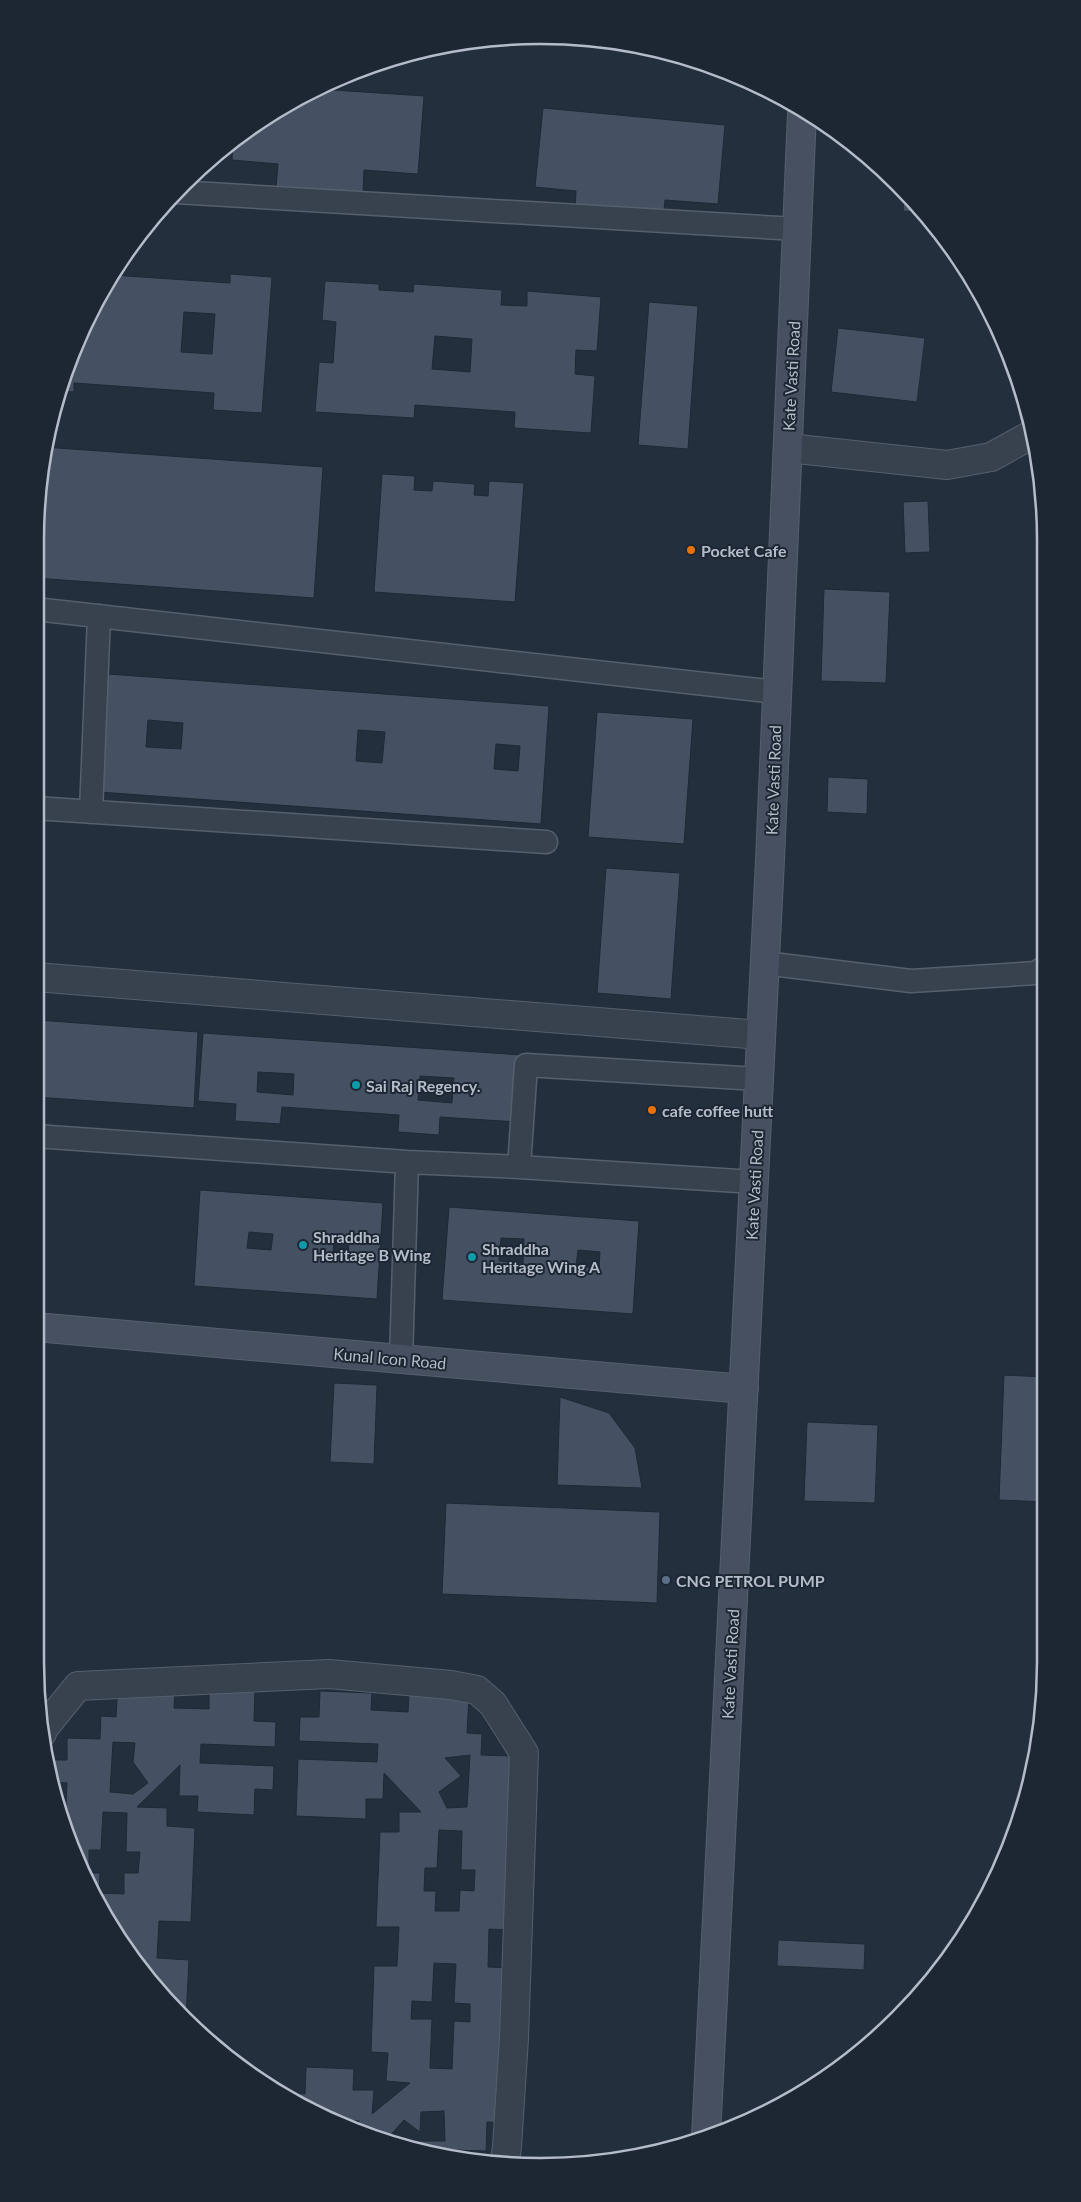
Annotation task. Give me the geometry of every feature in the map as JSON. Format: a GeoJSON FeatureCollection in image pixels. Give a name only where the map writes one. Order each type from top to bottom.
{"type":"FeatureCollection","features":[{"type":"Feature","properties":{"kind":"street","name":"Kate Vasti Road"},"geometry":{"type":"LineString","coordinates":[[706,2130],[761,1035],[802,118]]}},
{"type":"Feature","properties":{"kind":"street"},"geometry":{"type":"LineString","coordinates":[[788,448],[947,465],[991,457],[1026,438]]}},
{"type":"Feature","properties":{"kind":"street"},"geometry":{"type":"LineString","coordinates":[[44,978],[761,1035]]}},
{"type":"Feature","properties":{"kind":"street","name":"Kunal Icon Road"},"geometry":{"type":"LineString","coordinates":[[44,1328],[744,1389]]}},
{"type":"Feature","properties":{"kind":"street"},"geometry":{"type":"LineString","coordinates":[[48,1723],[78,1686],[329,1674],[451,1684],[477,1690],[488,1700],[524,1753],[514,2038],[505,2157]]}},
{"type":"Feature","properties":{"kind":"lane"},"geometry":{"type":"LineString","coordinates":[[186,193],[797,228]]}},
{"type":"Feature","properties":{"kind":"lane"},"geometry":{"type":"LineString","coordinates":[[44,610],[776,692]]}},
{"type":"Feature","properties":{"kind":"lane"},"geometry":{"type":"LineString","coordinates":[[91,812],[99,616]]}},
{"type":"Feature","properties":{"kind":"lane"},"geometry":{"type":"LineString","coordinates":[[44,809],[546,842]]}},
{"type":"Feature","properties":{"kind":"lane"},"geometry":{"type":"LineString","coordinates":[[764,963],[911,981],[1037,972]]}},
{"type":"Feature","properties":{"kind":"lane"},"geometry":{"type":"LineString","coordinates":[[519,1167],[526,1065],[758,1079]]}},
{"type":"Feature","properties":{"kind":"lane"},"geometry":{"type":"LineString","coordinates":[[44,1137],[407,1162],[754,1182]]}},
{"type":"Feature","properties":{"kind":"lane"},"geometry":{"type":"LineString","coordinates":[[401,1360],[407,1162]]}},
{"type":"Feature","properties":{"kind":"building"},"geometry":{"type":"Polygon","coordinates":[[[332,90],[424,96],[418,174],[364,170],[363,193],[276,187],[278,164],[232,160],[233,151],[265,127],[292,110],[332,90]]]}},
{"type":"Feature","properties":{"kind":"building"},"geometry":{"type":"Polygon","coordinates":[[[543,108],[725,125],[718,204],[665,200],[663,220],[575,212],[576,191],[535,187],[543,108]]]}},
{"type":"Feature","properties":{"kind":"building"},"geometry":{"type":"Polygon","coordinates":[[[904,202],[913,212],[903,211],[904,202]]]}},
{"type":"Feature","properties":{"kind":"building"},"geometry":{"type":"Polygon","coordinates":[[[230,274],[272,277],[262,413],[213,410],[214,393],[74,383],[74,392],[67,391],[95,321],[120,276],[230,283],[230,274]],[[184,312],[181,352],[212,354],[215,314],[184,312]]]}},
{"type":"Feature","properties":{"kind":"building"},"geometry":{"type":"Polygon","coordinates":[[[325,281],[379,284],[379,290],[413,292],[414,284],[502,290],[501,305],[527,306],[527,291],[601,297],[597,351],[576,350],[575,374],[595,376],[591,433],[514,428],[515,412],[415,405],[414,418],[315,412],[319,362],[333,363],[336,322],[322,320],[325,281]],[[435,336],[432,369],[470,372],[472,339],[435,336]]]}},
{"type":"Feature","properties":{"kind":"building"},"geometry":{"type":"Polygon","coordinates":[[[649,302],[698,306],[688,449],[638,445],[649,302]]]}},
{"type":"Feature","properties":{"kind":"building"},"geometry":{"type":"Polygon","coordinates":[[[838,328],[925,338],[917,402],[831,392],[838,328]]]}},
{"type":"Feature","properties":{"kind":"building"},"geometry":{"type":"Polygon","coordinates":[[[52,448],[323,467],[314,598],[44,579],[45,508],[52,448]]]}},
{"type":"Feature","properties":{"kind":"building"},"geometry":{"type":"Polygon","coordinates":[[[382,474],[415,476],[414,490],[432,491],[433,481],[475,484],[474,495],[488,496],[489,481],[524,483],[515,602],[374,592],[382,474]]]}},
{"type":"Feature","properties":{"kind":"building"},"geometry":{"type":"Polygon","coordinates":[[[928,501],[930,552],[905,553],[903,502],[928,501]]]}},
{"type":"Feature","properties":{"kind":"building"},"geometry":{"type":"Polygon","coordinates":[[[824,589],[890,592],[886,683],[821,681],[824,589]]]}},
{"type":"Feature","properties":{"kind":"building"},"geometry":{"type":"Polygon","coordinates":[[[108,674],[549,706],[541,824],[99,792],[108,674]],[[148,720],[146,747],[181,749],[183,723],[148,720]],[[358,730],[356,761],[382,763],[385,732],[358,730]],[[496,744],[494,769],[518,771],[520,746],[496,744]]]}},
{"type":"Feature","properties":{"kind":"building"},"geometry":{"type":"Polygon","coordinates":[[[597,712],[693,719],[684,844],[588,837],[597,712]]]}},
{"type":"Feature","properties":{"kind":"building"},"geometry":{"type":"Polygon","coordinates":[[[828,777],[868,779],[867,814],[827,812],[828,777]]]}},
{"type":"Feature","properties":{"kind":"building"},"geometry":{"type":"Polygon","coordinates":[[[606,868],[680,873],[671,999],[597,993],[606,868]]]}},
{"type":"Feature","properties":{"kind":"building"},"geometry":{"type":"Polygon","coordinates":[[[44,1020],[198,1032],[194,1108],[44,1098],[44,1020]]]}},
{"type":"Feature","properties":{"kind":"building","name":"Sai Raj Regency."},"geometry":{"type":"Polygon","coordinates":[[[203,1033],[522,1055],[517,1122],[440,1117],[439,1135],[398,1132],[399,1115],[282,1107],[280,1124],[235,1121],[236,1104],[198,1101],[203,1033]],[[258,1072],[257,1092],[293,1095],[294,1074],[258,1072]],[[420,1076],[418,1100],[452,1103],[454,1078],[420,1076]]]}},
{"type":"Feature","properties":{"kind":"building","name":"Shraddha Heritage B Wing"},"geometry":{"type":"Polygon","coordinates":[[[200,1190],[383,1203],[377,1299],[194,1286],[200,1190]],[[249,1232],[247,1248],[271,1250],[273,1234],[249,1232]],[[334,1240],[333,1255],[348,1256],[349,1241],[334,1240]]]}},
{"type":"Feature","properties":{"kind":"building","name":"Shraddha Heritage Wing A"},"geometry":{"type":"Polygon","coordinates":[[[449,1207],[639,1221],[633,1314],[442,1300],[449,1207]],[[501,1238],[499,1261],[523,1263],[524,1239],[501,1238]],[[578,1250],[576,1266],[599,1268],[600,1252],[578,1250]]]}},
{"type":"Feature","properties":{"kind":"building"},"geometry":{"type":"Polygon","coordinates":[[[1004,1375],[1037,1377],[1037,1502],[999,1500],[1004,1375]]]}},
{"type":"Feature","properties":{"kind":"building"},"geometry":{"type":"Polygon","coordinates":[[[334,1383],[377,1385],[374,1464],[330,1462],[334,1383]]]}},
{"type":"Feature","properties":{"kind":"building"},"geometry":{"type":"Polygon","coordinates":[[[560,1397],[609,1413],[635,1448],[642,1488],[557,1485],[560,1397]]]}},
{"type":"Feature","properties":{"kind":"building"},"geometry":{"type":"Polygon","coordinates":[[[807,1422],[878,1425],[875,1503],[804,1501],[807,1422]]]}},
{"type":"Feature","properties":{"kind":"building"},"geometry":{"type":"Polygon","coordinates":[[[446,1503],[660,1512],[657,1603],[442,1594],[446,1503]]]}},
{"type":"Feature","properties":{"kind":"building"},"geometry":{"type":"Polygon","coordinates":[[[118,1686],[175,1688],[174,1708],[209,1709],[209,1690],[255,1691],[254,1721],[276,1722],[275,1747],[201,1744],[200,1763],[274,1766],[273,1790],[255,1789],[254,1815],[197,1812],[198,1796],[179,1796],[180,1765],[137,1807],[167,1808],[167,1826],[195,1828],[191,1922],[159,1921],[157,1958],[189,1960],[186,2010],[146,1964],[127,1937],[101,1893],[124,1894],[124,1873],[138,1873],[140,1852],[126,1852],[127,1813],[103,1812],[101,1850],[89,1850],[89,1868],[70,1821],[66,1807],[67,1783],[59,1783],[54,1760],[67,1760],[67,1738],[100,1739],[101,1716],[116,1717],[118,1686]],[[113,1742],[110,1792],[133,1794],[148,1783],[133,1762],[135,1743],[113,1742]]]}},
{"type":"Feature","properties":{"kind":"building"},"geometry":{"type":"Polygon","coordinates":[[[320,1691],[372,1693],[371,1710],[408,1712],[409,1695],[469,1697],[467,1733],[482,1734],[481,1755],[512,1756],[513,1930],[489,1929],[488,1967],[512,1968],[505,2123],[487,2122],[486,2151],[452,2150],[412,2141],[445,2141],[444,2111],[421,2112],[420,2132],[404,2120],[391,2135],[359,2123],[359,2121],[350,2120],[295,2093],[305,2094],[306,2067],[354,2069],[353,2090],[374,2090],[372,2114],[410,2083],[386,2081],[388,2053],[371,2052],[374,1966],[397,1966],[399,1927],[376,1927],[380,1832],[399,1832],[399,1812],[421,1812],[384,1773],[383,1799],[366,1799],[366,1819],[296,1816],[298,1759],[377,1762],[378,1744],[299,1741],[300,1717],[319,1717],[320,1691]],[[470,1755],[445,1758],[461,1776],[439,1792],[447,1808],[467,1807],[470,1755]],[[439,1830],[437,1868],[425,1868],[424,1891],[436,1891],[435,1911],[459,1911],[460,1890],[474,1891],[475,1870],[461,1870],[462,1831],[439,1830]],[[434,1963],[432,2002],[412,2001],[411,2019],[432,2019],[430,2068],[452,2069],[454,2021],[470,2022],[470,2004],[454,2003],[456,1964],[434,1963]]]}},
{"type":"Feature","properties":{"kind":"building"},"geometry":{"type":"Polygon","coordinates":[[[91,1873],[100,1873],[99,1889],[91,1873]]]}},
{"type":"Feature","properties":{"kind":"building"},"geometry":{"type":"Polygon","coordinates":[[[778,1940],[865,1944],[864,1970],[777,1966],[778,1940]]]}},
{"type":"Feature","properties":{"kind":"place","name":"Pocket Cafe"},"geometry":{"type":"Point","coordinates":[691,550]}},
{"type":"Feature","properties":{"kind":"place","name":"Sai Raj Regency."},"geometry":{"type":"Point","coordinates":[356,1085]}},
{"type":"Feature","properties":{"kind":"place","name":"cafe coffee hutt"},"geometry":{"type":"Point","coordinates":[652,1110]}},
{"type":"Feature","properties":{"kind":"place","name":"Shraddha Heritage B Wing"},"geometry":{"type":"Point","coordinates":[303,1245]}},
{"type":"Feature","properties":{"kind":"place","name":"Shraddha Heritage Wing A"},"geometry":{"type":"Point","coordinates":[472,1257]}},
{"type":"Feature","properties":{"kind":"place","name":"CNG PETROL PUMP"},"geometry":{"type":"Point","coordinates":[666,1580]}}]}
